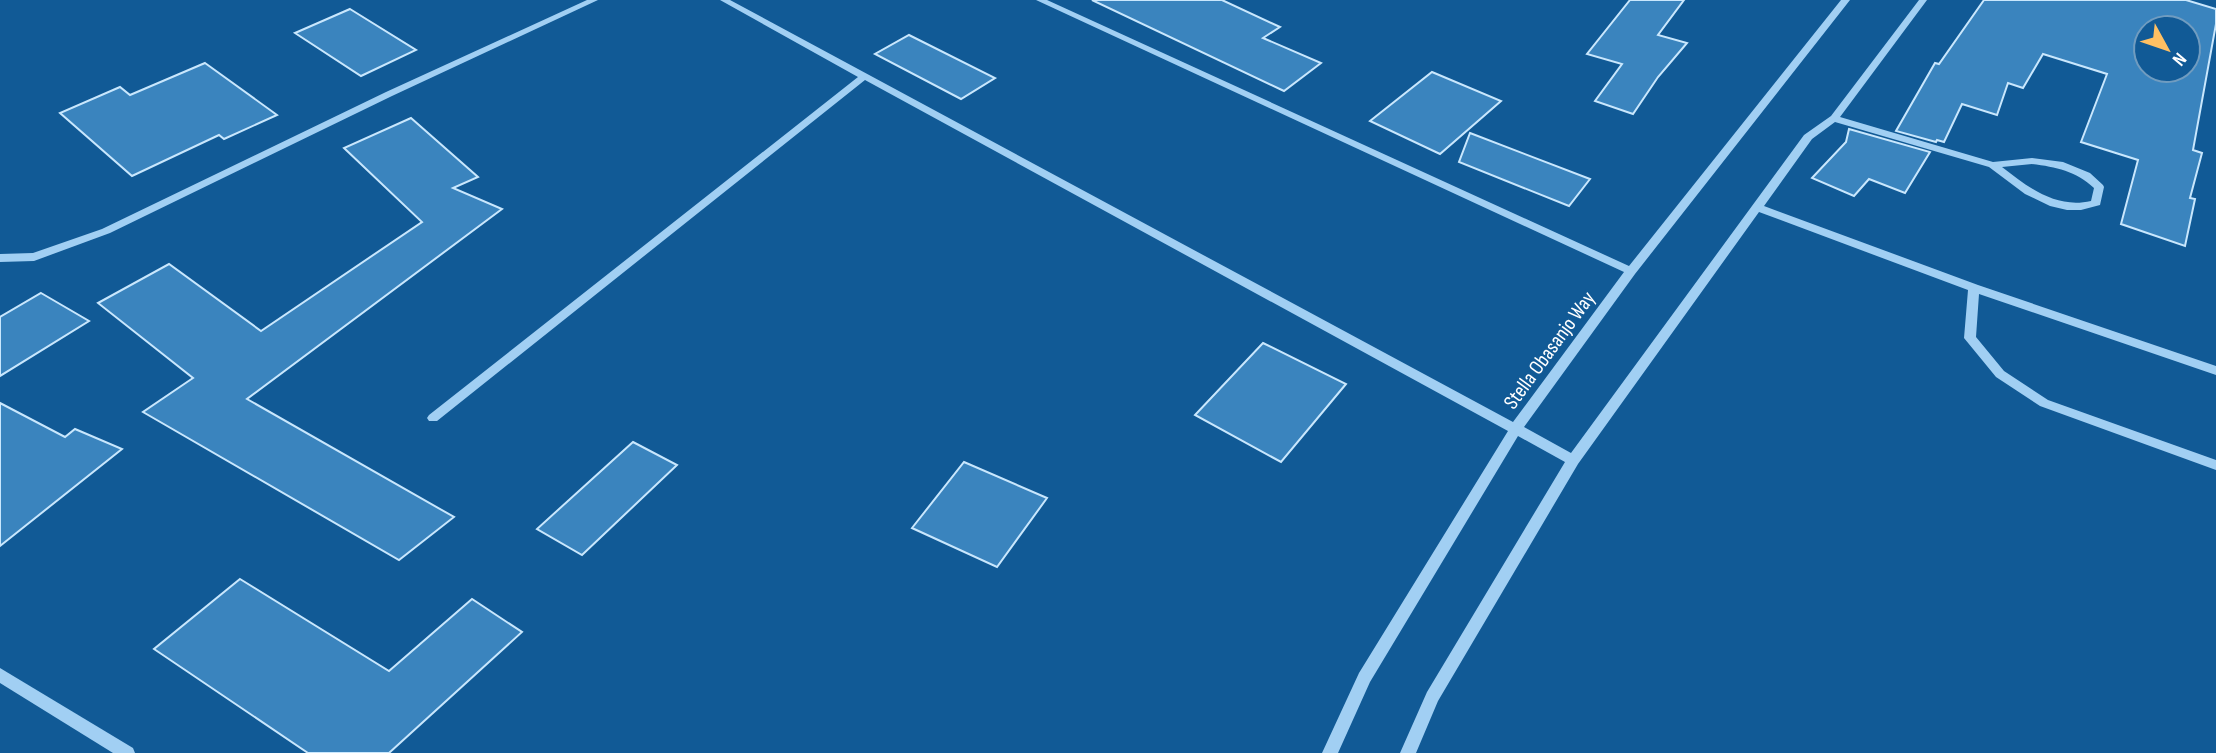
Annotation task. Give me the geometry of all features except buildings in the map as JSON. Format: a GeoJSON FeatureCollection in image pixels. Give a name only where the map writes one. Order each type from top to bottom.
{"type":"FeatureCollection","features":[{"type":"Feature","properties":{"kind":"street"},"geometry":{"type":"LineString","coordinates":[[0,258],[34,257],[106,231],[389,93],[594,0]]}},
{"type":"Feature","properties":{"kind":"street"},"geometry":{"type":"LineString","coordinates":[[724,0],[1573,460]]}},
{"type":"Feature","properties":{"kind":"street"},"geometry":{"type":"LineString","coordinates":[[1040,0],[1631,271]]}},
{"type":"Feature","properties":{"kind":"street","name":"Stella Obasanjo Way"},"geometry":{"type":"LineString","coordinates":[[1330,753],[1364,678],[1516,428],[1631,271],[1846,0]]}},
{"type":"Feature","properties":{"kind":"street"},"geometry":{"type":"LineString","coordinates":[[1408,753],[1432,696],[1573,460],[1808,137],[1834,118],[1923,0]]}},
{"type":"Feature","properties":{"kind":"street"},"geometry":{"type":"LineString","coordinates":[[433,418],[865,76]]}},
{"type":"Feature","properties":{"kind":"street"},"geometry":{"type":"LineString","coordinates":[[1834,118],[1993,165],[2033,196],[2049,203],[2083,208],[2096,203],[2099,197],[2099,187],[2074,168],[2032,161],[1993,165]]}},
{"type":"Feature","properties":{"kind":"street"},"geometry":{"type":"LineString","coordinates":[[1757,207],[1974,288],[2216,371]]}},
{"type":"Feature","properties":{"kind":"street"},"geometry":{"type":"LineString","coordinates":[[1974,288],[1970,338],[2000,374],[2044,402],[2216,465]]}},
{"type":"Feature","properties":{"kind":"street"},"geometry":{"type":"LineString","coordinates":[[0,675],[127,753]]}}]}
